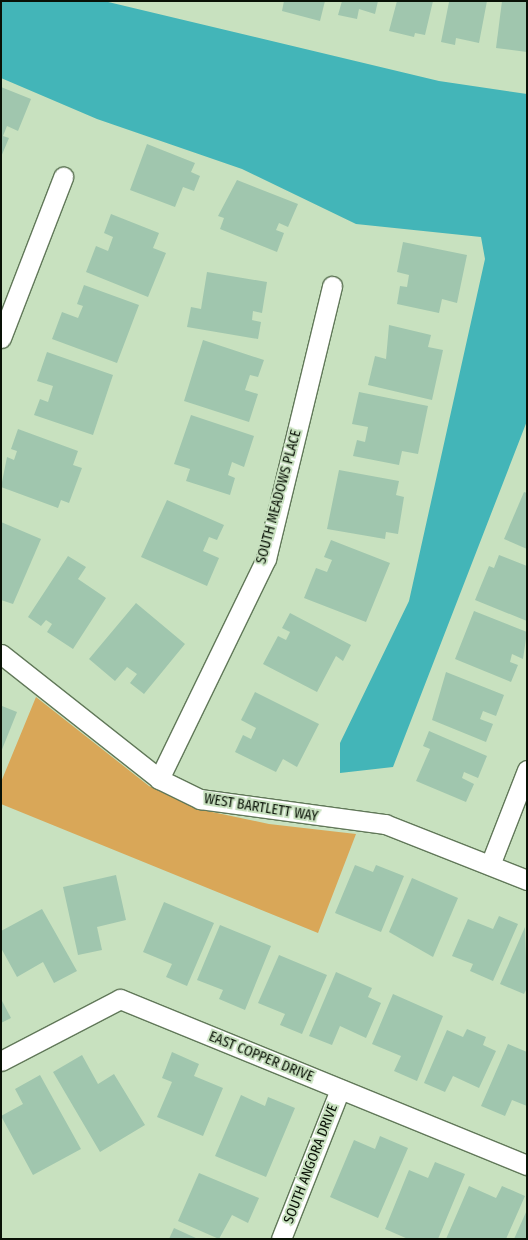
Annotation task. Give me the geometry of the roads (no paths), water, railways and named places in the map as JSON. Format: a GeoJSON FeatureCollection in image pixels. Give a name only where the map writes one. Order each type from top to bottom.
{"type":"FeatureCollection","features":[{"type":"Feature","properties":{"kind":"street"},"geometry":{"type":"LineString","coordinates":[[1,338],[63,177]]}},
{"type":"Feature","properties":{"kind":"street","name":"SOUTH MEADOWS PLACE"},"geometry":{"type":"LineString","coordinates":[[159,779],[266,558],[332,286]]}},
{"type":"Feature","properties":{"kind":"street","name":"WEST BARTLETT WAY"},"geometry":{"type":"LineString","coordinates":[[1,654],[159,779],[200,799],[385,824],[527,880]]}},
{"type":"Feature","properties":{"kind":"street"},"geometry":{"type":"LineString","coordinates":[[490,865],[527,770]]}},
{"type":"Feature","properties":{"kind":"street","name":"EAST COPPER DRIVE"},"geometry":{"type":"LineString","coordinates":[[1,1060],[120,999],[527,1165]]}},
{"type":"Feature","properties":{"kind":"street","name":"SOUTH ANGORA DRIVE"},"geometry":{"type":"LineString","coordinates":[[281,1239],[340,1089]]}},
{"type":"Feature","properties":{"kind":"water"},"geometry":{"type":"Polygon","coordinates":[[[1,1],[104,1],[439,81],[527,94],[527,421],[393,767],[340,773],[340,743],[409,601],[485,259],[481,237],[356,224],[242,169],[97,119],[1,78],[1,1]]]}}]}
